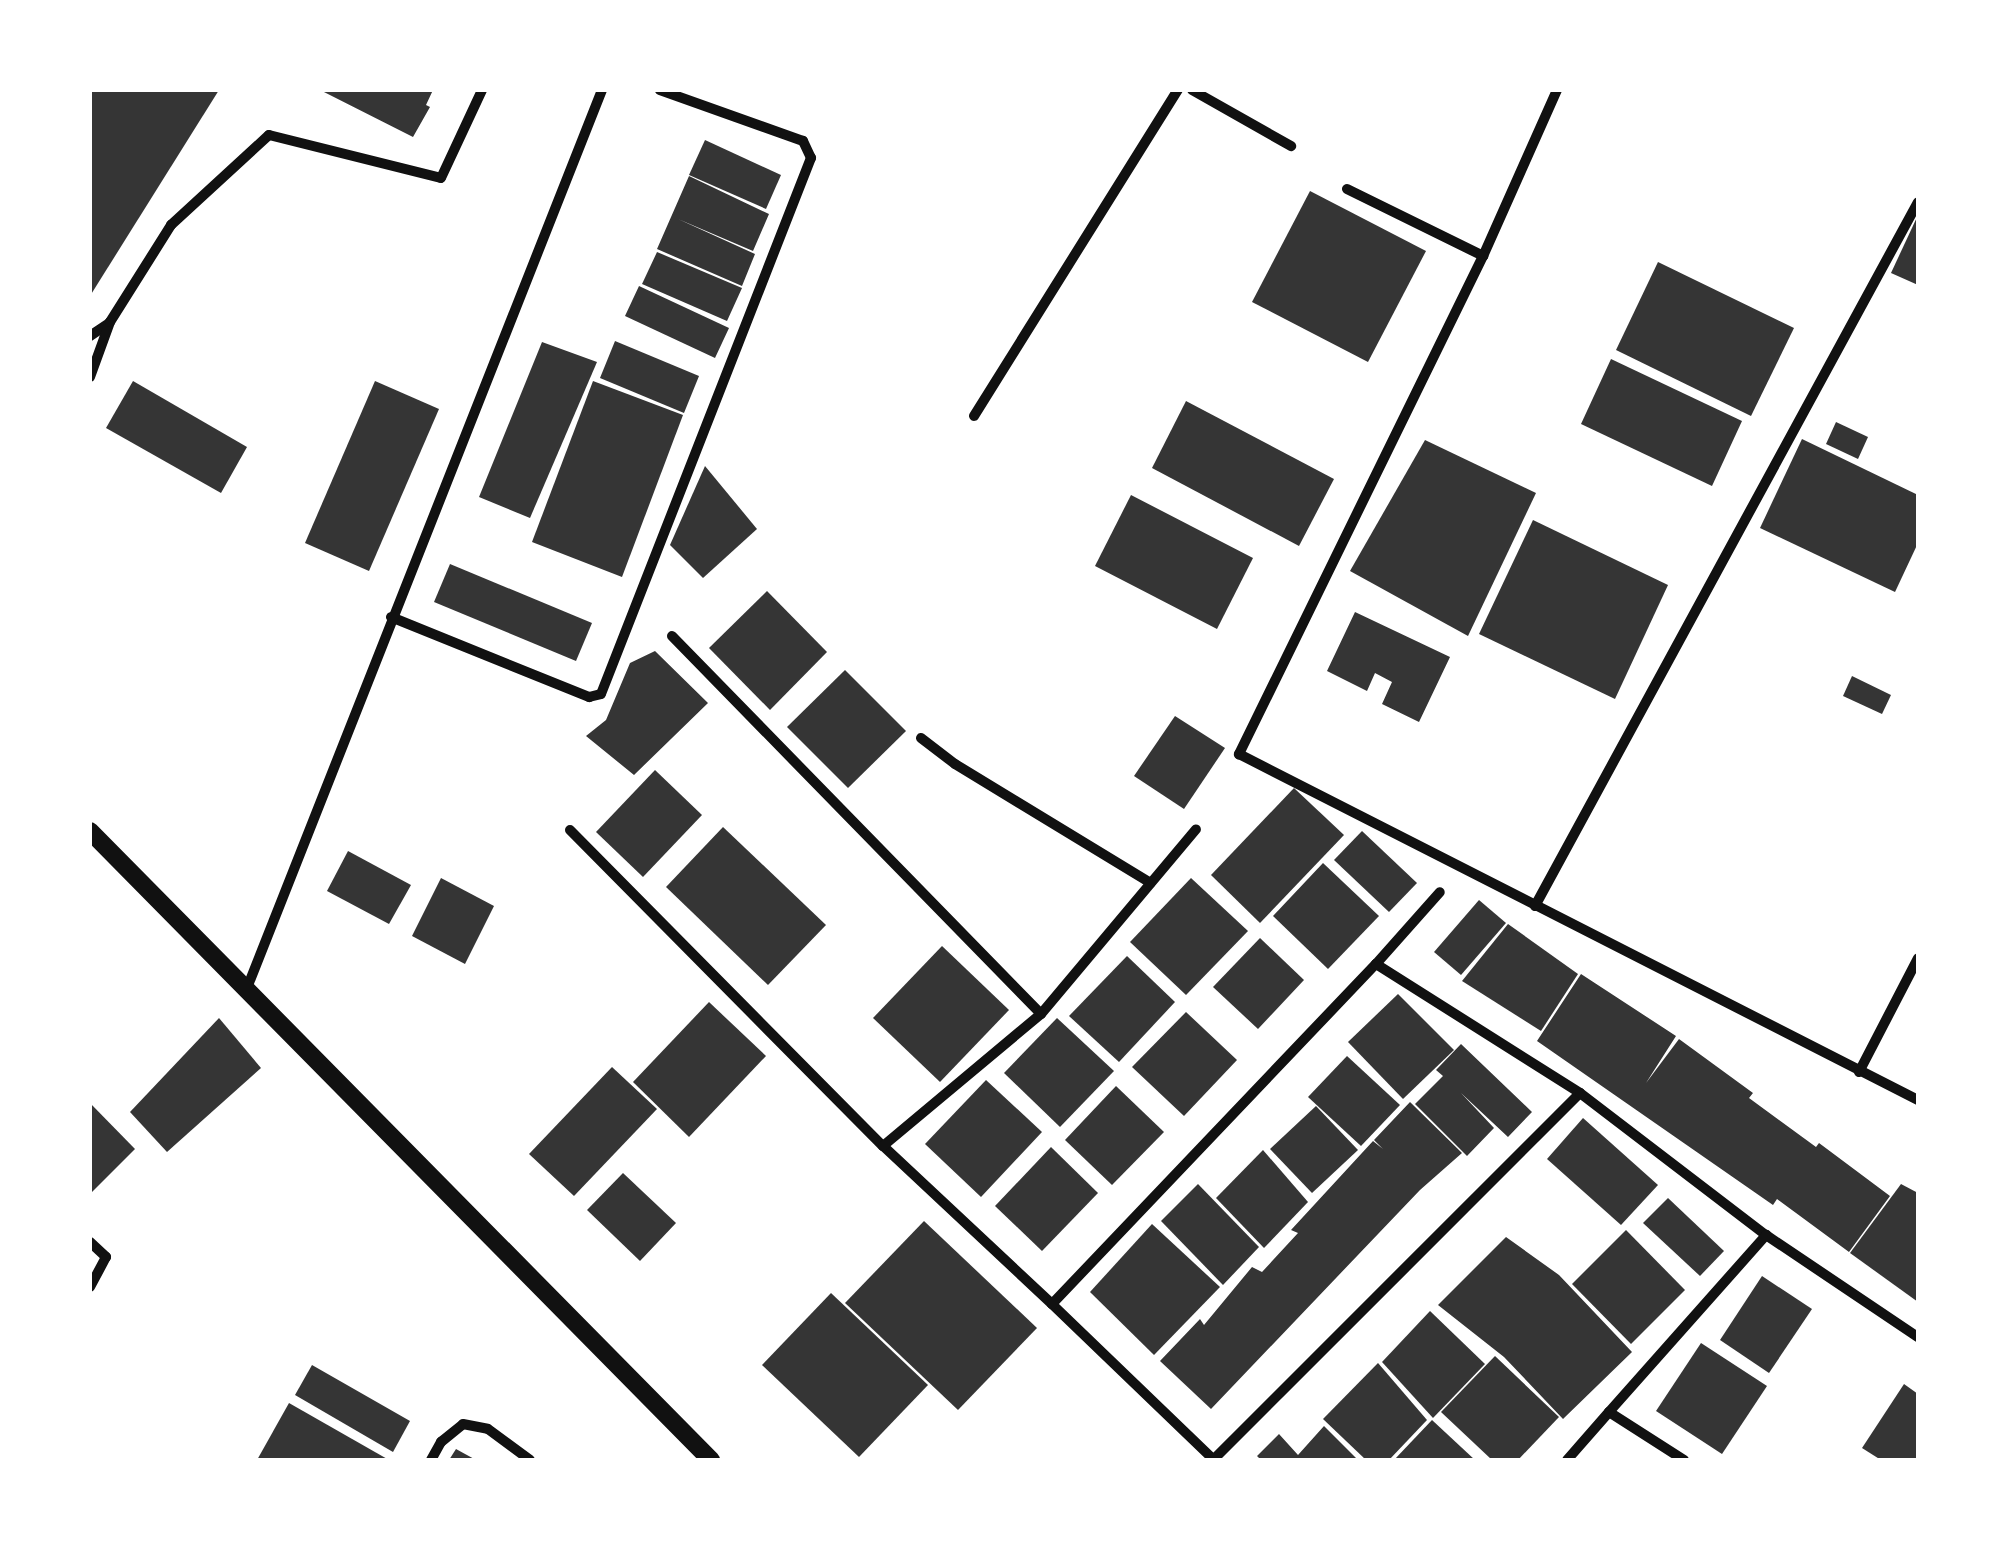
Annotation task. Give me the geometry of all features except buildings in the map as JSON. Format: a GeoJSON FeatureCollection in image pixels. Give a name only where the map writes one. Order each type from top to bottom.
{"type":"FeatureCollection","features":[{"type":"Feature","properties":{"kind":"street"},"geometry":{"type":"LineString","coordinates":[[90,377],[110,322],[171,224],[270,136],[441,178],[482,90]]}},
{"type":"Feature","properties":{"kind":"street"},"geometry":{"type":"LineString","coordinates":[[247,988],[602,90]]}},
{"type":"Feature","properties":{"kind":"street"},"geometry":{"type":"LineString","coordinates":[[391,617],[589,697],[601,694],[811,158],[804,141],[660,90]]}},
{"type":"Feature","properties":{"kind":"street"},"geometry":{"type":"LineString","coordinates":[[974,416],[1178,90]]}},
{"type":"Feature","properties":{"kind":"street"},"geometry":{"type":"LineString","coordinates":[[1192,90],[1291,146]]}},
{"type":"Feature","properties":{"kind":"street"},"geometry":{"type":"LineString","coordinates":[[1558,90],[1484,256],[1239,754],[1918,1100]]}},
{"type":"Feature","properties":{"kind":"street"},"geometry":{"type":"LineString","coordinates":[[1346,189],[1484,256]]}},
{"type":"Feature","properties":{"kind":"street"},"geometry":{"type":"LineString","coordinates":[[1534,906],[1918,202]]}},
{"type":"Feature","properties":{"kind":"street"},"geometry":{"type":"LineString","coordinates":[[90,336],[110,322]]}},
{"type":"Feature","properties":{"kind":"street"},"geometry":{"type":"LineString","coordinates":[[672,636],[1040,1014]]}},
{"type":"Feature","properties":{"kind":"street"},"geometry":{"type":"LineString","coordinates":[[921,738],[955,764],[1151,883]]}},
{"type":"Feature","properties":{"kind":"street"},"geometry":{"type":"LineString","coordinates":[[883,1146],[1040,1014],[1196,829]]}},
{"type":"Feature","properties":{"kind":"street"},"geometry":{"type":"LineString","coordinates":[[570,830],[883,1146],[1214,1460],[1580,1093]]}},
{"type":"Feature","properties":{"kind":"street"},"geometry":{"type":"LineString","coordinates":[[90,832],[710,1460]]}},
{"type":"Feature","properties":{"kind":"street"},"geometry":{"type":"LineString","coordinates":[[1052,1304],[1440,892]]}},
{"type":"Feature","properties":{"kind":"street"},"geometry":{"type":"LineString","coordinates":[[1859,1072],[1918,958]]}},
{"type":"Feature","properties":{"kind":"street"},"geometry":{"type":"LineString","coordinates":[[1376,964],[1580,1093],[1766,1235],[1918,1337]]}},
{"type":"Feature","properties":{"kind":"street"},"geometry":{"type":"LineString","coordinates":[[1567,1460],[1766,1235]]}},
{"type":"Feature","properties":{"kind":"street"},"geometry":{"type":"LineString","coordinates":[[90,1242],[106,1258],[90,1287]]}},
{"type":"Feature","properties":{"kind":"street"},"geometry":{"type":"LineString","coordinates":[[1609,1412],[1684,1460]]}},
{"type":"Feature","properties":{"kind":"street"},"geometry":{"type":"LineString","coordinates":[[431,1460],[441,1442],[463,1424],[488,1429],[530,1460]]}}]}
